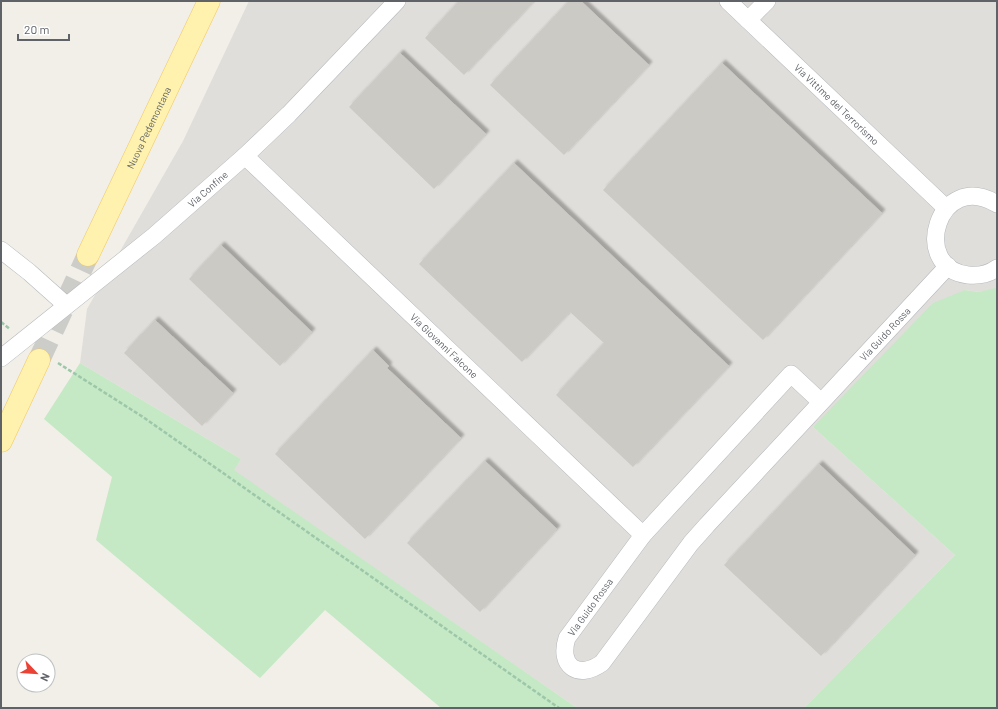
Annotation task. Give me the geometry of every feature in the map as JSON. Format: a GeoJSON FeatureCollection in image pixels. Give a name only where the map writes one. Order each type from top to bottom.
{"type":"FeatureCollection","features":[{"type":"Feature","properties":{"kind":"main road","name":"Nuova Pedemontana"},"geometry":{"type":"LineString","coordinates":[[88,255],[209,1]]}},
{"type":"Feature","properties":{"kind":"main road"},"geometry":{"type":"LineString","coordinates":[[1,441],[47,361]]}},
{"type":"Feature","properties":{"kind":"street","name":"Via Confine"},"geometry":{"type":"LineString","coordinates":[[1,358],[154,236],[245,156],[289,114],[397,1]]}},
{"type":"Feature","properties":{"kind":"street","name":"Via Vittime del Terrorismo"},"geometry":{"type":"LineString","coordinates":[[728,1],[946,208]]}},
{"type":"Feature","properties":{"kind":"street"},"geometry":{"type":"LineString","coordinates":[[748,20],[767,1]]}},
{"type":"Feature","properties":{"kind":"street","name":"Via Giovanni Falcone"},"geometry":{"type":"LineString","coordinates":[[245,156],[643,536]]}},
{"type":"Feature","properties":{"kind":"street"},"geometry":{"type":"LineString","coordinates":[[997,204],[988,199],[970,197],[953,202],[946,208],[936,227],[935,237],[937,248],[941,257],[948,266],[961,273],[975,275],[985,274],[997,268]]}},
{"type":"Feature","properties":{"kind":"street"},"geometry":{"type":"LineString","coordinates":[[1,250],[30,272],[66,305]]}},
{"type":"Feature","properties":{"kind":"street","name":"Via Guido Rossa"},"geometry":{"type":"LineString","coordinates":[[821,402],[791,374],[643,536],[567,638],[564,647],[565,660],[570,665],[578,670],[594,669],[602,663],[691,543],[948,266]]}},
{"type":"Feature","properties":{"kind":"path"},"geometry":{"type":"LineString","coordinates":[[1,322],[9,328]]}},
{"type":"Feature","properties":{"kind":"path"},"geometry":{"type":"LineString","coordinates":[[47,361],[86,379],[156,426],[560,708]]}},
{"type":"Feature","properties":{"kind":"shaded area"},"geometry":{"type":"Polygon","coordinates":[[[249,1],[997,1],[997,289],[979,292],[965,290],[813,427],[955,555],[804,708],[577,708],[233,470],[241,459],[80,363],[87,309],[183,141],[249,1]]]}},
{"type":"Feature","properties":{"kind":"green space"},"geometry":{"type":"Polygon","coordinates":[[[995,288],[997,289],[997,708],[804,708],[955,555],[813,427],[933,303],[965,290],[979,292],[995,288]]]}},
{"type":"Feature","properties":{"kind":"green space"},"geometry":{"type":"Polygon","coordinates":[[[80,363],[241,459],[234,470],[577,708],[441,708],[325,610],[260,678],[96,540],[112,477],[44,419],[80,363]]]}},
{"type":"Feature","properties":{"kind":"building"},"geometry":{"type":"Polygon","coordinates":[[[459,1],[534,1],[464,75],[425,38],[459,1]]]}},
{"type":"Feature","properties":{"kind":"building"},"geometry":{"type":"Polygon","coordinates":[[[569,1],[581,1],[649,65],[564,155],[490,85],[569,1]]]}},
{"type":"Feature","properties":{"kind":"building"},"geometry":{"type":"Polygon","coordinates":[[[400,53],[486,134],[434,189],[349,107],[400,53]]]}},
{"type":"Feature","properties":{"kind":"building"},"geometry":{"type":"Polygon","coordinates":[[[722,63],[882,213],[763,340],[603,190],[722,63]]]}},
{"type":"Feature","properties":{"kind":"building"},"geometry":{"type":"Polygon","coordinates":[[[514,163],[729,366],[633,467],[556,395],[604,343],[570,312],[522,362],[419,264],[514,163]]]}},
{"type":"Feature","properties":{"kind":"building"},"geometry":{"type":"Polygon","coordinates":[[[221,245],[312,332],[280,366],[189,279],[221,245]]]}},
{"type":"Feature","properties":{"kind":"building"},"geometry":{"type":"Polygon","coordinates":[[[155,320],[233,393],[202,426],[124,353],[155,320]]]}},
{"type":"Feature","properties":{"kind":"building"},"geometry":{"type":"Polygon","coordinates":[[[373,350],[389,366],[387,368],[461,438],[365,539],[275,454],[373,350]]]}},
{"type":"Feature","properties":{"kind":"building"},"geometry":{"type":"Polygon","coordinates":[[[485,461],[557,529],[480,612],[407,543],[485,461]]]}},
{"type":"Feature","properties":{"kind":"building"},"geometry":{"type":"Polygon","coordinates":[[[819,464],[915,555],[821,656],[724,565],[819,464]]]}},
{"type":"Feature","properties":{"kind":"tunnel"},"geometry":{"type":"LineString","coordinates":[[39,360],[88,255]]}}]}
